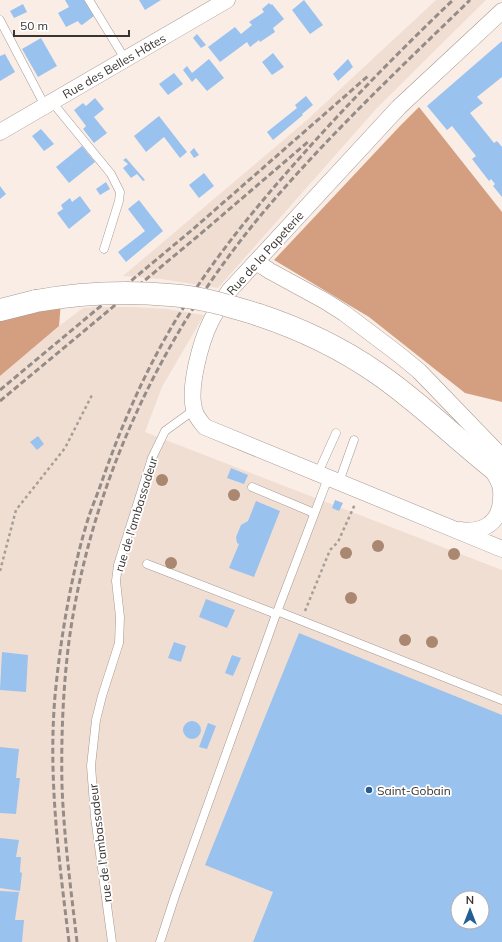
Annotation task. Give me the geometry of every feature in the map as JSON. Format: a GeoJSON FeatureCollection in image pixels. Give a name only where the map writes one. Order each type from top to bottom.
{"type":"FeatureCollection","features":[{"type":"Feature","properties":{"kind":"main road"},"geometry":{"type":"LineString","coordinates":[[0,310],[36,301],[73,295],[171,295],[215,302],[259,315],[291,326],[321,340],[376,372],[499,469]]}},
{"type":"Feature","properties":{"kind":"street","name":"Rue des Belles Hâtes"},"geometry":{"type":"LineString","coordinates":[[0,132],[227,0]]}},
{"type":"Feature","properties":{"kind":"street","name":"Rue de la Papeterie"},"geometry":{"type":"LineString","coordinates":[[194,410],[194,385],[202,343],[211,320],[229,291],[399,107],[502,11]]}},
{"type":"Feature","properties":{"kind":"street"},"geometry":{"type":"LineString","coordinates":[[256,262],[344,313],[419,371],[499,469],[501,490],[500,505],[497,516],[490,524],[479,529],[468,530],[455,529],[446,526]]}},
{"type":"Feature","properties":{"kind":"street"},"geometry":{"type":"LineString","coordinates":[[194,410],[198,419],[205,427],[502,549]]}},
{"type":"Feature","properties":{"kind":"lane"},"geometry":{"type":"LineString","coordinates":[[89,0],[125,60]]}},
{"type":"Feature","properties":{"kind":"lane"},"geometry":{"type":"LineString","coordinates":[[0,20],[48,104],[111,174],[120,192],[119,201],[104,248]]}},
{"type":"Feature","properties":{"kind":"lane","name":"rue de l'ambassadeur"},"geometry":{"type":"LineString","coordinates":[[112,942],[95,817],[91,766],[96,720],[119,643],[120,617],[116,581],[118,565],[152,458],[165,431],[194,410]]}},
{"type":"Feature","properties":{"kind":"lane"},"geometry":{"type":"LineString","coordinates":[[160,942],[276,613],[328,478],[336,433]]}},
{"type":"Feature","properties":{"kind":"lane"},"geometry":{"type":"LineString","coordinates":[[328,478],[354,440]]}},
{"type":"Feature","properties":{"kind":"lane"},"geometry":{"type":"LineString","coordinates":[[252,487],[314,513]]}},
{"type":"Feature","properties":{"kind":"lane"},"geometry":{"type":"LineString","coordinates":[[147,564],[301,621],[502,700]]}},
{"type":"Feature","properties":{"kind":"path"},"geometry":{"type":"LineString","coordinates":[[0,571],[16,510],[65,448],[92,395]]}},
{"type":"Feature","properties":{"kind":"path"},"geometry":{"type":"LineString","coordinates":[[301,621],[330,550],[338,542],[360,491]]}},
{"type":"Feature","properties":{"kind":"shaded area"},"geometry":{"type":"Polygon","coordinates":[[[436,0],[486,0],[377,108],[218,288],[161,279],[123,276],[307,120],[436,0]]]}},
{"type":"Feature","properties":{"kind":"shaded area"},"geometry":{"type":"Polygon","coordinates":[[[419,107],[502,212],[502,402],[465,393],[369,317],[274,260],[419,107]]]}},
{"type":"Feature","properties":{"kind":"shaded area"},"geometry":{"type":"Polygon","coordinates":[[[62,290],[59,326],[0,376],[0,311],[62,290]]]}},
{"type":"Feature","properties":{"kind":"shaded area"},"geometry":{"type":"Polygon","coordinates":[[[132,307],[167,309],[204,315],[162,387],[145,432],[502,570],[502,942],[0,942],[0,376],[59,326],[83,308],[132,307]]]}},
{"type":"Feature","properties":{"kind":"building"},"geometry":{"type":"Polygon","coordinates":[[[65,0],[84,0],[94,16],[82,25],[78,21],[66,27],[58,13],[69,7],[65,0]]]}},
{"type":"Feature","properties":{"kind":"building"},"geometry":{"type":"Polygon","coordinates":[[[139,0],[161,0],[145,10],[139,0]]]}},
{"type":"Feature","properties":{"kind":"building"},"geometry":{"type":"Polygon","coordinates":[[[304,0],[323,25],[310,34],[292,10],[304,0]]]}},
{"type":"Feature","properties":{"kind":"building"},"geometry":{"type":"Polygon","coordinates":[[[269,3],[271,5],[272,4],[284,19],[273,28],[275,32],[260,42],[259,40],[250,47],[247,42],[220,62],[208,47],[235,27],[241,34],[252,25],[249,22],[264,12],[262,9],[269,3]]]}},
{"type":"Feature","properties":{"kind":"building"},"geometry":{"type":"Polygon","coordinates":[[[23,4],[27,12],[14,18],[10,11],[23,4]]]}},
{"type":"Feature","properties":{"kind":"building"},"geometry":{"type":"Polygon","coordinates":[[[197,34],[206,45],[201,48],[193,38],[197,34]]]}},
{"type":"Feature","properties":{"kind":"building"},"geometry":{"type":"Polygon","coordinates":[[[41,38],[57,66],[38,77],[22,49],[41,38]]]}},
{"type":"Feature","properties":{"kind":"building"},"geometry":{"type":"Polygon","coordinates":[[[502,41],[502,77],[477,97],[483,103],[470,113],[494,143],[497,141],[502,147],[502,197],[493,186],[495,184],[491,179],[489,181],[472,159],[476,156],[452,126],[447,130],[427,106],[502,41]]]}},
{"type":"Feature","properties":{"kind":"building"},"geometry":{"type":"Polygon","coordinates":[[[273,53],[284,67],[272,75],[262,62],[273,53]]]}},
{"type":"Feature","properties":{"kind":"building"},"geometry":{"type":"Polygon","coordinates":[[[5,54],[15,72],[0,81],[0,56],[5,54]]]}},
{"type":"Feature","properties":{"kind":"building"},"geometry":{"type":"Polygon","coordinates":[[[209,59],[224,78],[207,91],[196,78],[192,82],[183,70],[187,66],[192,73],[209,59]]]}},
{"type":"Feature","properties":{"kind":"building"},"geometry":{"type":"Polygon","coordinates":[[[348,59],[353,67],[338,81],[333,74],[348,59]]]}},
{"type":"Feature","properties":{"kind":"building"},"geometry":{"type":"Polygon","coordinates":[[[174,73],[183,84],[168,95],[159,84],[174,73]]]}},
{"type":"Feature","properties":{"kind":"building"},"geometry":{"type":"Polygon","coordinates":[[[306,96],[313,105],[273,140],[267,132],[297,108],[295,105],[306,96]]]}},
{"type":"Feature","properties":{"kind":"building"},"geometry":{"type":"Polygon","coordinates":[[[95,98],[104,109],[94,117],[107,133],[94,143],[83,129],[86,126],[74,110],[83,103],[86,106],[95,98]]]}},
{"type":"Feature","properties":{"kind":"building"},"geometry":{"type":"Polygon","coordinates":[[[159,116],[187,152],[180,158],[164,137],[146,152],[134,136],[159,116]]]}},
{"type":"Feature","properties":{"kind":"building"},"geometry":{"type":"Polygon","coordinates":[[[41,129],[54,144],[44,151],[32,136],[41,129]]]}},
{"type":"Feature","properties":{"kind":"building"},"geometry":{"type":"Polygon","coordinates":[[[82,146],[95,162],[69,183],[56,167],[82,146]]]}},
{"type":"Feature","properties":{"kind":"building"},"geometry":{"type":"Polygon","coordinates":[[[194,148],[199,155],[194,158],[190,152],[194,148]]]}},
{"type":"Feature","properties":{"kind":"building"},"geometry":{"type":"Polygon","coordinates":[[[126,158],[145,180],[143,181],[137,174],[131,178],[123,168],[128,164],[123,160],[126,158]]]}},
{"type":"Feature","properties":{"kind":"building"},"geometry":{"type":"Polygon","coordinates":[[[204,173],[214,186],[199,198],[189,185],[204,173]]]}},
{"type":"Feature","properties":{"kind":"building"},"geometry":{"type":"Polygon","coordinates":[[[106,182],[110,189],[100,195],[96,189],[106,182]]]}},
{"type":"Feature","properties":{"kind":"building"},"geometry":{"type":"Polygon","coordinates":[[[0,186],[6,194],[0,199],[0,186]]]}},
{"type":"Feature","properties":{"kind":"building"},"geometry":{"type":"Polygon","coordinates":[[[80,196],[91,211],[69,229],[57,213],[63,209],[61,205],[70,198],[72,202],[80,196]]]}},
{"type":"Feature","properties":{"kind":"building"},"geometry":{"type":"Polygon","coordinates":[[[139,200],[163,231],[126,262],[118,252],[145,231],[128,209],[139,200]]]}},
{"type":"Feature","properties":{"kind":"building"},"geometry":{"type":"Polygon","coordinates":[[[38,436],[44,444],[37,450],[30,442],[38,436]]]}},
{"type":"Feature","properties":{"kind":"building"},"geometry":{"type":"Polygon","coordinates":[[[231,468],[248,475],[244,484],[227,478],[231,468]]]}},
{"type":"Feature","properties":{"kind":"building"},"geometry":{"type":"Polygon","coordinates":[[[335,500],[343,503],[339,511],[332,508],[335,500]]]}},
{"type":"Feature","properties":{"kind":"building"},"geometry":{"type":"Polygon","coordinates":[[[256,501],[280,511],[254,577],[229,568],[239,544],[237,543],[236,537],[241,525],[248,521],[256,501]]]}},
{"type":"Feature","properties":{"kind":"building"},"geometry":{"type":"Polygon","coordinates":[[[206,599],[235,610],[227,628],[199,617],[206,599]]]}},
{"type":"Feature","properties":{"kind":"building","name":"Saint-Gobain"},"geometry":{"type":"Polygon","coordinates":[[[299,633],[502,715],[502,942],[253,942],[273,892],[205,865],[299,633]]]}},
{"type":"Feature","properties":{"kind":"building"},"geometry":{"type":"Polygon","coordinates":[[[174,642],[186,646],[181,662],[168,658],[174,642]]]}},
{"type":"Feature","properties":{"kind":"building"},"geometry":{"type":"Polygon","coordinates":[[[2,652],[28,655],[26,692],[0,690],[2,652]]]}},
{"type":"Feature","properties":{"kind":"building"},"geometry":{"type":"Polygon","coordinates":[[[232,655],[241,658],[233,676],[225,673],[232,655]]]}},
{"type":"Feature","properties":{"kind":"building"},"geometry":{"type":"Polygon","coordinates":[[[192,721],[198,724],[201,730],[198,736],[192,739],[186,736],[183,730],[186,724],[192,721]]]}},
{"type":"Feature","properties":{"kind":"building"},"geometry":{"type":"Polygon","coordinates":[[[208,723],[216,726],[207,749],[199,747],[208,723]]]}},
{"type":"Feature","properties":{"kind":"building"},"geometry":{"type":"Polygon","coordinates":[[[0,747],[19,749],[16,778],[20,778],[16,814],[0,813],[0,747]]]}},
{"type":"Feature","properties":{"kind":"building"},"geometry":{"type":"Polygon","coordinates":[[[0,838],[19,840],[16,857],[21,857],[20,872],[22,873],[20,891],[0,888],[0,838]]]}},
{"type":"Feature","properties":{"kind":"building"},"geometry":{"type":"Polygon","coordinates":[[[0,891],[19,892],[15,920],[24,920],[22,942],[0,942],[0,891]]]}},
{"type":"Feature","properties":{"kind":"railway"},"geometry":{"type":"LineString","coordinates":[[69,942],[58,850],[54,788],[53,727],[55,696],[60,649],[79,552],[91,512],[120,432],[153,361],[179,315],[232,238],[275,186],[340,114],[453,0]]}},
{"type":"Feature","properties":{"kind":"railway"},"geometry":{"type":"LineString","coordinates":[[77,942],[66,844],[62,786],[62,731],[69,641],[80,582],[95,524],[114,467],[137,411],[164,357],[195,306],[229,256],[266,209],[365,102],[470,0]]}},
{"type":"Feature","properties":{"kind":"railway"},"geometry":{"type":"LineString","coordinates":[[0,390],[192,230],[368,76]]}},
{"type":"Feature","properties":{"kind":"railway"},"geometry":{"type":"LineString","coordinates":[[0,401],[198,236],[309,141]]}},
{"type":"Feature","properties":{"kind":"place","name":"Saint-Gobain"},"geometry":{"type":"Point","coordinates":[369,790]}}]}
